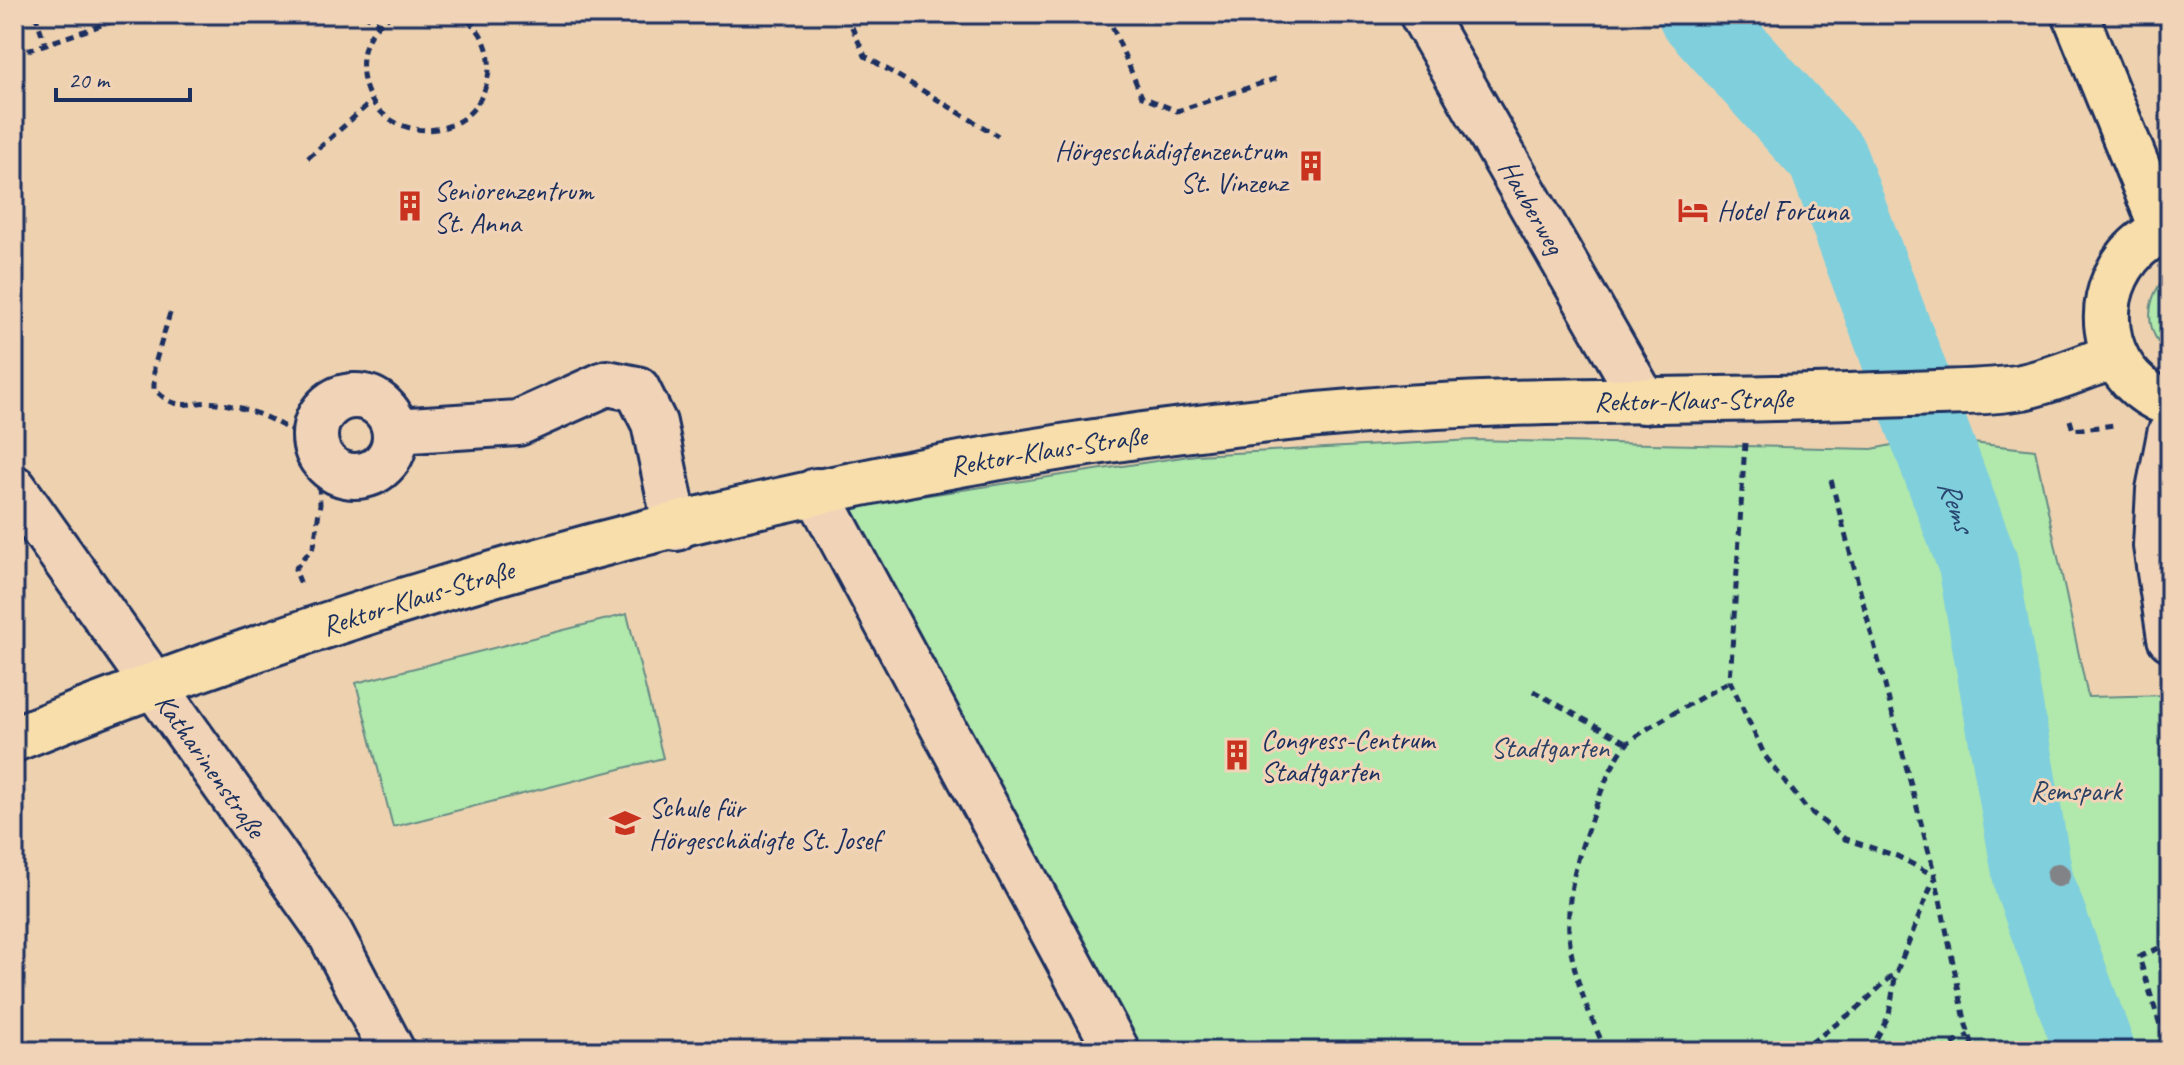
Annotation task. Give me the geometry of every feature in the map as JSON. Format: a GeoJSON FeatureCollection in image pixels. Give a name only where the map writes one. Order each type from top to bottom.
{"type":"FeatureCollection","features":[{"type":"Feature","properties":{"kind":"main road"},"geometry":{"type":"LineString","coordinates":[[2075,14],[2167,230],[2137,247],[2117,271],[2107,301],[2106,319],[2114,356],[2139,388],[2170,404]]}},
{"type":"Feature","properties":{"kind":"main road","name":"Rektor-Klaus-Straße"},"geometry":{"type":"LineString","coordinates":[[14,739],[155,683],[317,628],[536,562],[816,491],[909,473],[1185,430],[1366,410],[1859,397],[1994,390],[2034,384],[2114,356]]}},
{"type":"Feature","properties":{"kind":"street","name":"Hauberweg"},"geometry":{"type":"LineString","coordinates":[[1422,14],[1644,401]]}},
{"type":"Feature","properties":{"kind":"street"},"geometry":{"type":"LineString","coordinates":[[395,431],[518,423],[607,383],[637,389],[654,423],[676,528]]}},
{"type":"Feature","properties":{"kind":"street"},"geometry":{"type":"LineString","coordinates":[[347,397],[373,400],[391,418],[395,431],[390,456],[381,467],[358,476],[333,469],[317,449],[315,436],[324,411],[347,397]]}},
{"type":"Feature","properties":{"kind":"street"},"geometry":{"type":"LineString","coordinates":[[2170,434],[2159,490],[2156,546],[2170,638]]}},
{"type":"Feature","properties":{"kind":"street","name":"Katharinenstraße"},"geometry":{"type":"LineString","coordinates":[[14,488],[330,933],[392,1051]]}},
{"type":"Feature","properties":{"kind":"street"},"geometry":{"type":"LineString","coordinates":[[816,491],[1117,1051]]}},
{"type":"Feature","properties":{"kind":"path"},"geometry":{"type":"LineString","coordinates":[[35,14],[46,46]]}},
{"type":"Feature","properties":{"kind":"path"},"geometry":{"type":"LineString","coordinates":[[14,55],[134,14]]}},
{"type":"Feature","properties":{"kind":"path"},"geometry":{"type":"LineString","coordinates":[[363,14],[378,23]]}},
{"type":"Feature","properties":{"kind":"path"},"geometry":{"type":"LineString","coordinates":[[393,14],[378,23],[364,47],[362,75],[371,102],[397,125],[432,132],[465,119],[487,91],[490,55],[474,23],[459,14]]}},
{"type":"Feature","properties":{"kind":"path"},"geometry":{"type":"LineString","coordinates":[[846,14],[865,56],[998,136]]}},
{"type":"Feature","properties":{"kind":"path"},"geometry":{"type":"LineString","coordinates":[[1107,14],[1142,97],[1177,111],[1278,78]]}},
{"type":"Feature","properties":{"kind":"path"},"geometry":{"type":"LineString","coordinates":[[308,158],[371,102]]}},
{"type":"Feature","properties":{"kind":"path"},"geometry":{"type":"LineString","coordinates":[[170,313],[154,367],[154,389],[166,401],[187,407],[218,402],[261,413],[288,426],[317,449],[320,504],[314,546],[295,569],[317,628]]}},
{"type":"Feature","properties":{"kind":"path"},"geometry":{"type":"LineString","coordinates":[[1748,399],[1730,681],[1765,756],[1806,808],[1845,839],[1897,856],[1935,876]]}},
{"type":"Feature","properties":{"kind":"path"},"geometry":{"type":"LineString","coordinates":[[1831,480],[1935,876],[1975,1051]]}},
{"type":"Feature","properties":{"kind":"path"},"geometry":{"type":"LineString","coordinates":[[1606,1051],[1579,992],[1570,958],[1567,910],[1575,861],[1602,791],[1627,743],[1730,681]]}},
{"type":"Feature","properties":{"kind":"path"},"geometry":{"type":"LineString","coordinates":[[1533,691],[1627,743]]}},
{"type":"Feature","properties":{"kind":"path"},"geometry":{"type":"LineString","coordinates":[[1870,1051],[1889,1015],[1897,971],[1935,876]]}},
{"type":"Feature","properties":{"kind":"path"},"geometry":{"type":"LineString","coordinates":[[2168,1051],[2139,957],[2170,943]]}},
{"type":"Feature","properties":{"kind":"path"},"geometry":{"type":"LineString","coordinates":[[1800,1051],[1858,1008],[1897,971]]}},
{"type":"Feature","properties":{"kind":"path"},"geometry":{"type":"LineString","coordinates":[[1940,1051],[1969,1035]]}},
{"type":"Feature","properties":{"kind":"green space"},"geometry":{"type":"Polygon","coordinates":[[[2170,272],[2170,355],[2155,335],[2150,314],[2156,292],[2170,272]]]}},
{"type":"Feature","properties":{"kind":"green space","name":"Stadtgarten"},"geometry":{"type":"Polygon","coordinates":[[[1927,438],[2035,450],[2088,697],[2170,695],[2170,1051],[1124,1051],[849,507],[1196,455],[1474,440],[1872,449],[1927,438]]]}},
{"type":"Feature","properties":{"kind":"green space"},"geometry":{"type":"Polygon","coordinates":[[[627,614],[663,758],[393,827],[356,683],[627,614]]]}},
{"type":"Feature","properties":{"kind":"waterway","name":"Rems"},"geometry":{"type":"LineString","coordinates":[[1698,14],[1827,157],[1978,564],[2034,883],[2095,1051]]}},
{"type":"Feature","properties":{"kind":"place","name":"Hörgeschädigtenzentrum St. Vinzenz"},"geometry":{"type":"Point","coordinates":[1311,166]}},
{"type":"Feature","properties":{"kind":"place","name":"Seniorenzentrum St. Anna"},"geometry":{"type":"Point","coordinates":[410,206]}},
{"type":"Feature","properties":{"kind":"place","name":"Hotel Fortuna"},"geometry":{"type":"Point","coordinates":[1693,210]}},
{"type":"Feature","properties":{"kind":"place","name":"Congress-Centrum Stadtgarten"},"geometry":{"type":"Point","coordinates":[1237,755]}},
{"type":"Feature","properties":{"kind":"place","name":"Schule für Hörgeschädigte St. Josef"},"geometry":{"type":"Point","coordinates":[625,823]}},
{"type":"Feature","properties":{"kind":"park label","name":"Remspark"},"geometry":{"type":"Point","coordinates":[2076,790]}}]}
